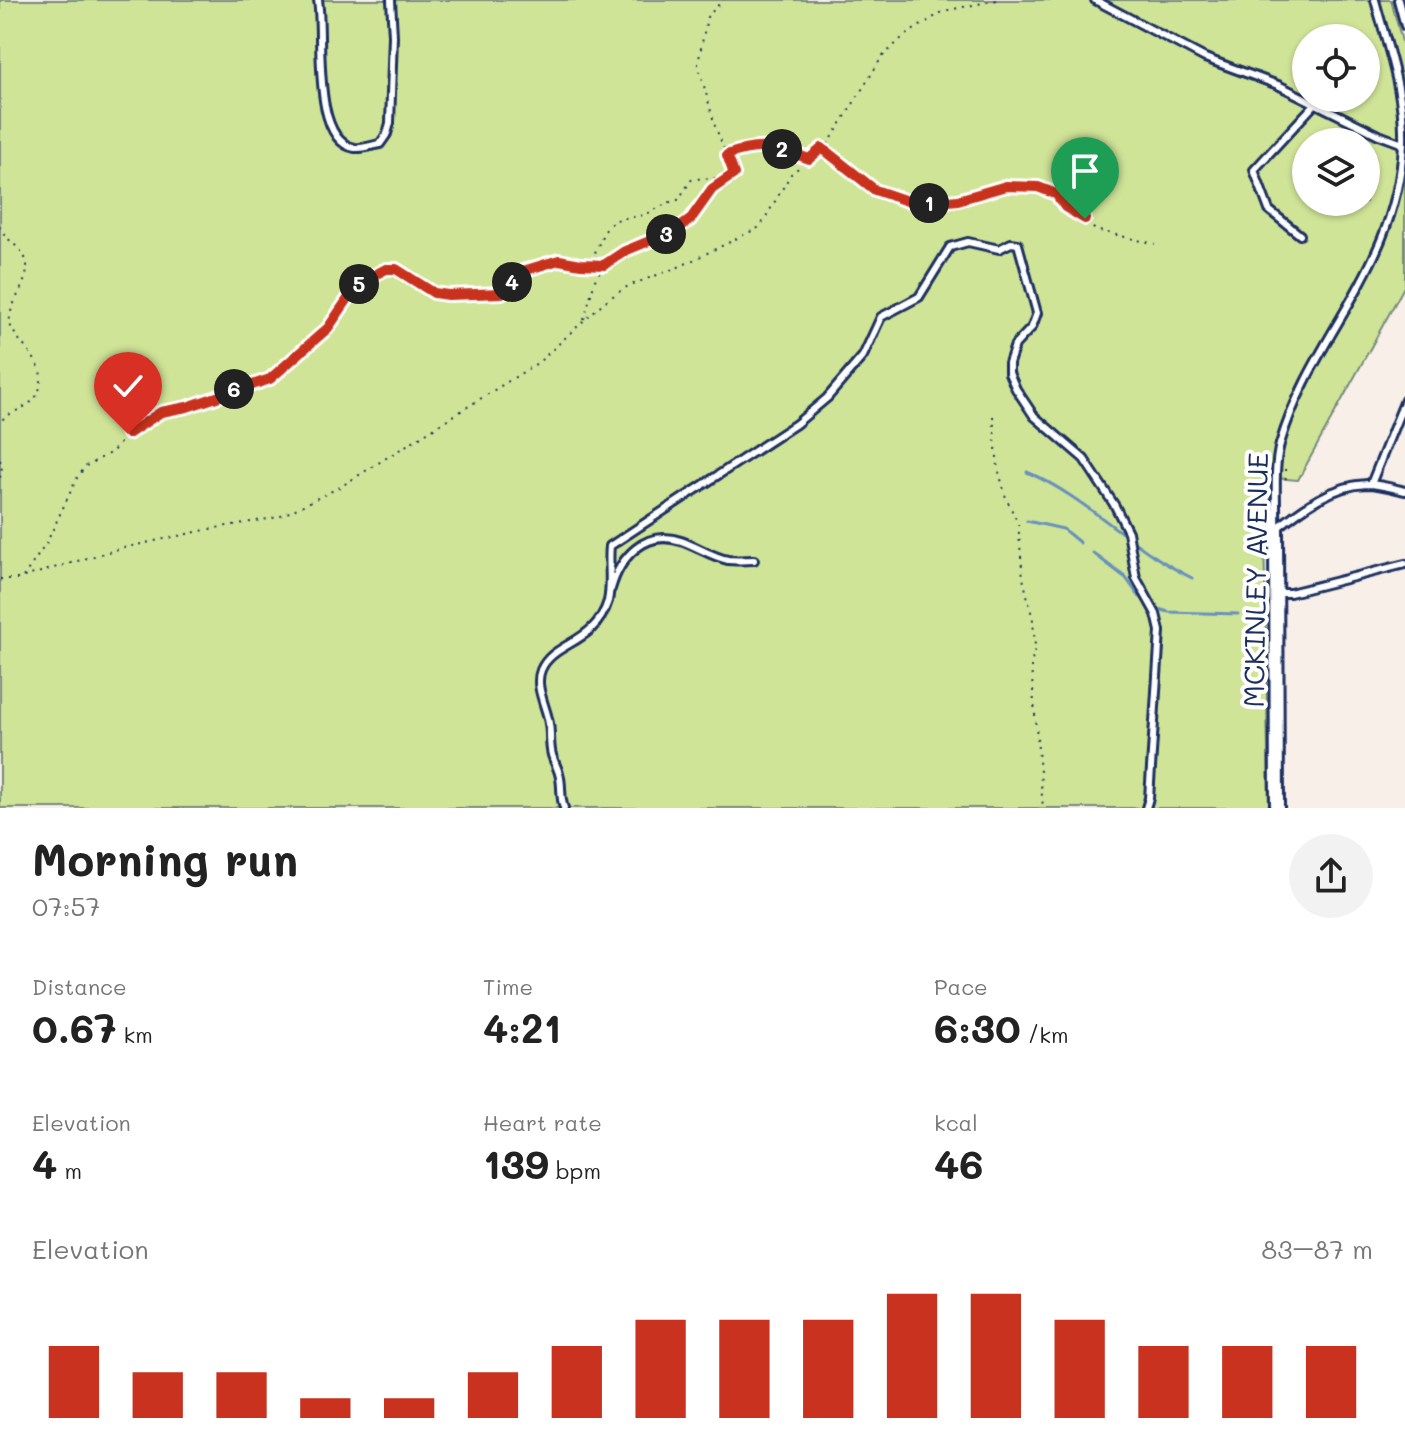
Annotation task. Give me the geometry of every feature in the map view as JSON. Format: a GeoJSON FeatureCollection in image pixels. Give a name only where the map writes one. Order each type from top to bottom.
{"type":"FeatureCollection","features":[{"type":"Feature","properties":{"kind":"street","name":"MCKINLEY AVENUE"},"geometry":{"type":"LineString","coordinates":[[1276,529],[1277,808]]}},
{"type":"Feature","properties":{"kind":"lane"},"geometry":{"type":"LineString","coordinates":[[318,0],[327,119],[342,142],[355,148],[380,144],[390,123],[391,0]]}},
{"type":"Feature","properties":{"kind":"lane"},"geometry":{"type":"LineString","coordinates":[[1095,0],[1205,58],[1292,92]]}},
{"type":"Feature","properties":{"kind":"lane","name":"MCKINLEY AVENUE"},"geometry":{"type":"LineString","coordinates":[[1276,529],[1279,446],[1296,399],[1360,286],[1382,242],[1395,202],[1403,121],[1397,83],[1375,0]]}},
{"type":"Feature","properties":{"kind":"lane"},"geometry":{"type":"LineString","coordinates":[[1398,0],[1405,26]]}},
{"type":"Feature","properties":{"kind":"lane"},"geometry":{"type":"LineString","coordinates":[[1300,235],[1269,210],[1254,170],[1308,112]]}},
{"type":"Feature","properties":{"kind":"lane"},"geometry":{"type":"LineString","coordinates":[[1332,112],[1403,144]]}},
{"type":"Feature","properties":{"kind":"lane"},"geometry":{"type":"LineString","coordinates":[[609,596],[610,546],[796,424],[827,398],[863,356],[881,317],[919,297],[950,247],[968,242],[991,249],[1018,244],[1037,313],[1032,327],[1015,345],[1009,373],[1034,416],[1084,459],[1115,506],[1128,532],[1136,578],[1156,614],[1160,631],[1146,808]]}},
{"type":"Feature","properties":{"kind":"lane"},"geometry":{"type":"LineString","coordinates":[[1371,484],[1405,400]]}},
{"type":"Feature","properties":{"kind":"lane"},"geometry":{"type":"LineString","coordinates":[[1276,529],[1295,513],[1328,494],[1354,485],[1371,484],[1405,491]]}},
{"type":"Feature","properties":{"kind":"lane"},"geometry":{"type":"LineString","coordinates":[[564,808],[560,775],[551,751],[549,722],[539,683],[540,671],[550,656],[580,639],[595,626],[613,581],[628,555],[638,546],[667,537],[726,560],[754,560]]}},
{"type":"Feature","properties":{"kind":"lane"},"geometry":{"type":"LineString","coordinates":[[1275,593],[1290,593],[1405,564]]}},
{"type":"Feature","properties":{"kind":"path"},"geometry":{"type":"LineString","coordinates":[[584,320],[595,280],[604,265],[625,251],[683,226],[712,189],[734,171],[715,126],[698,64],[707,17],[723,0]]}},
{"type":"Feature","properties":{"kind":"path"},"geometry":{"type":"LineString","coordinates":[[0,579],[22,578],[118,549],[279,517],[340,487],[539,362],[584,320],[628,286],[681,266],[760,227],[791,174],[829,143],[882,57],[904,36],[944,11],[998,0]]}},
{"type":"Feature","properties":{"kind":"path"},"geometry":{"type":"LineString","coordinates":[[727,155],[776,147],[809,159]]}},
{"type":"Feature","properties":{"kind":"path"},"geometry":{"type":"LineString","coordinates":[[822,148],[875,190],[916,204],[958,200],[1006,186],[1038,187],[1056,194],[1065,207],[1085,219],[1095,230],[1155,244]]}},
{"type":"Feature","properties":{"kind":"path"},"geometry":{"type":"LineString","coordinates":[[584,264],[596,255],[604,232],[612,222],[645,215],[658,206],[678,200],[692,179],[730,177]]}},
{"type":"Feature","properties":{"kind":"path"},"geometry":{"type":"LineString","coordinates":[[0,226],[1,231],[24,254],[27,266],[25,283],[9,316],[11,327],[35,357],[42,378],[37,396],[0,422]]}},
{"type":"Feature","properties":{"kind":"path"},"geometry":{"type":"LineString","coordinates":[[22,578],[46,544],[77,478],[86,466],[112,452],[128,434],[161,412],[187,407],[270,379],[328,328],[342,312],[355,288],[366,278],[390,268],[434,293],[497,294],[506,291],[523,271],[551,261],[604,265]]}},
{"type":"Feature","properties":{"kind":"path"},"geometry":{"type":"LineString","coordinates":[[993,416],[998,468],[1006,498],[1018,523],[1023,578],[1033,620],[1035,646],[1031,667],[1043,808]]}},
{"type":"Feature","properties":{"kind":"path"},"geometry":{"type":"LineString","coordinates":[[0,460],[0,478]]}},
{"type":"Feature","properties":{"kind":"green space"},"geometry":{"type":"Polygon","coordinates":[[[0,0],[1391,0],[1405,53],[1405,285],[1298,480],[1263,477],[1269,808],[0,808],[0,0]]]}},
{"type":"Feature","properties":{"kind":"waterway"},"geometry":{"type":"LineString","coordinates":[[1027,472],[1070,496],[1150,553],[1192,578]]}},
{"type":"Feature","properties":{"kind":"waterway"},"geometry":{"type":"LineString","coordinates":[[1027,521],[1063,529],[1080,543]]}},
{"type":"Feature","properties":{"kind":"waterway"},"geometry":{"type":"LineString","coordinates":[[1093,553],[1126,578],[1149,604]]}},
{"type":"Feature","properties":{"kind":"waterway"},"geometry":{"type":"LineString","coordinates":[[1155,608],[1169,612],[1238,614]]}},
{"type":"Feature","properties":{"kind":"route"},"geometry":{"type":"LineString","coordinates":[[128,434],[161,412],[187,407],[270,379],[328,328],[342,312],[358,284],[386,269],[396,269],[434,293],[448,295],[502,293],[518,274],[551,261],[604,265],[633,247],[683,226],[712,189],[734,174],[727,155],[741,151],[776,147],[809,159],[822,148],[875,190],[916,204],[958,200],[1006,186],[1038,187],[1056,194],[1065,207],[1085,219]]}}]}
